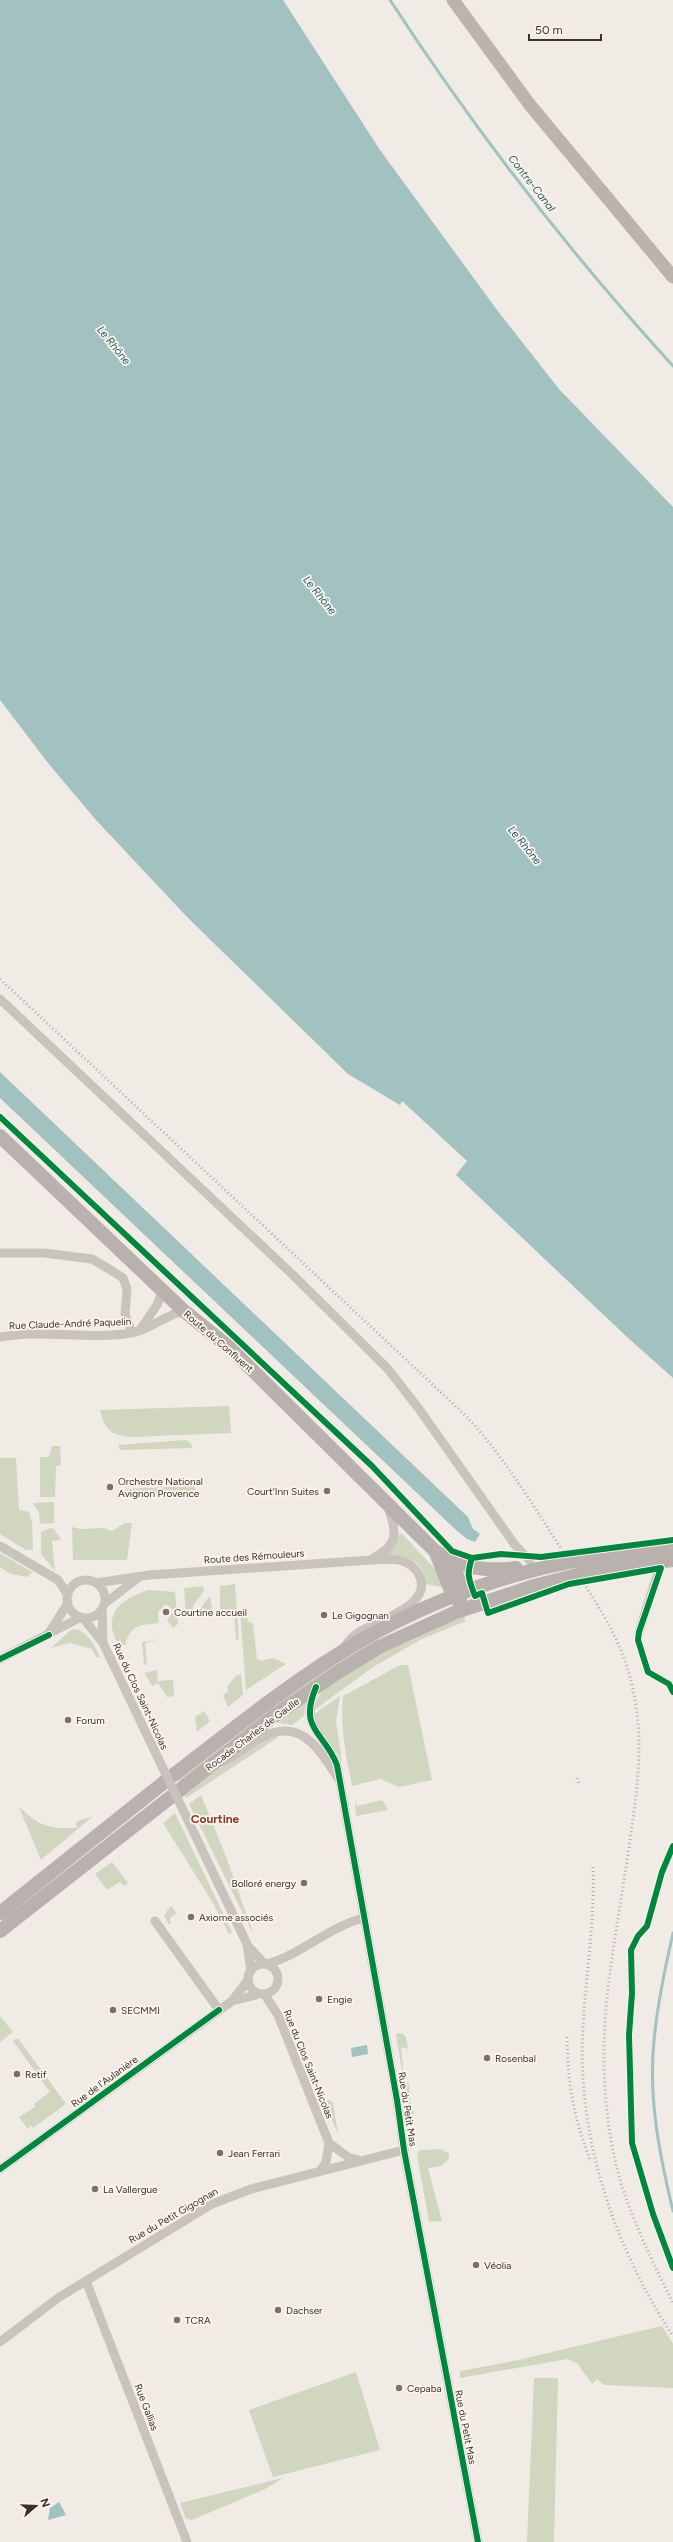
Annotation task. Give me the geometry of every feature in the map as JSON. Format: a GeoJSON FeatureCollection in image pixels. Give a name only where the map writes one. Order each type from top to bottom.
{"type":"FeatureCollection","features":[{"type":"Feature","properties":{"kind":"main road"},"geometry":{"type":"LineString","coordinates":[[453,0],[530,105],[673,277]]}},
{"type":"Feature","properties":{"kind":"main road"},"geometry":{"type":"LineString","coordinates":[[630,227],[673,271]]}},
{"type":"Feature","properties":{"kind":"main road","name":"Route du Confluent"},"geometry":{"type":"LineString","coordinates":[[0,1136],[184,1311],[230,1348],[435,1551]]}},
{"type":"Feature","properties":{"kind":"main road","name":"Rocade Charles de Gaulle"},"geometry":{"type":"LineString","coordinates":[[0,1913],[239,1724],[339,1654],[403,1618],[535,1565],[600,1556],[673,1550]]}},
{"type":"Feature","properties":{"kind":"main road"},"geometry":{"type":"LineString","coordinates":[[435,1551],[449,1560],[477,1569],[535,1565]]}},
{"type":"Feature","properties":{"kind":"main road"},"geometry":{"type":"LineString","coordinates":[[435,1551],[458,1596],[478,1604]]}},
{"type":"Feature","properties":{"kind":"main road"},"geometry":{"type":"LineString","coordinates":[[379,1647],[407,1626],[448,1608],[458,1596],[460,1582],[449,1560]]}},
{"type":"Feature","properties":{"kind":"main road","name":"Rocade Charles de Gaulle"},"geometry":{"type":"LineString","coordinates":[[0,1930],[202,1771],[316,1687],[379,1647],[434,1621],[478,1604],[534,1586],[601,1569],[667,1560]]}},
{"type":"Feature","properties":{"kind":"street"},"geometry":{"type":"LineString","coordinates":[[0,998],[292,1274],[388,1369],[420,1409],[515,1545],[535,1565]]}},
{"type":"Feature","properties":{"kind":"street"},"geometry":{"type":"LineString","coordinates":[[0,1253],[44,1253],[92,1259],[123,1278],[127,1289],[125,1314],[136,1332]]}},
{"type":"Feature","properties":{"kind":"street","name":"Rue Claude-André Paquelin"},"geometry":{"type":"LineString","coordinates":[[136,1332],[157,1305],[163,1290]]}},
{"type":"Feature","properties":{"kind":"street","name":"Rue Claude-André Paquelin"},"geometry":{"type":"LineString","coordinates":[[0,1337],[18,1334],[136,1332],[154,1325],[168,1314],[184,1311]]}},
{"type":"Feature","properties":{"kind":"street"},"geometry":{"type":"LineString","coordinates":[[371,1560],[387,1550],[393,1541],[395,1531],[387,1504]]}},
{"type":"Feature","properties":{"kind":"street"},"geometry":{"type":"LineString","coordinates":[[0,1546],[58,1580],[79,1582]]}},
{"type":"Feature","properties":{"kind":"street","name":"Route des Rémouleurs"},"geometry":{"type":"LineString","coordinates":[[96,1583],[139,1577],[371,1560],[394,1559],[408,1563],[418,1574],[421,1589],[413,1603],[355,1634],[339,1654]]}},
{"type":"Feature","properties":{"kind":"street"},"geometry":{"type":"LineString","coordinates":[[639,1632],[667,1560]]}},
{"type":"Feature","properties":{"kind":"street"},"geometry":{"type":"LineString","coordinates":[[0,1659],[82,1617],[94,1616],[139,1577]]}},
{"type":"Feature","properties":{"kind":"street"},"geometry":{"type":"LineString","coordinates":[[58,1580],[73,1612],[82,1617]]}},
{"type":"Feature","properties":{"kind":"street"},"geometry":{"type":"LineString","coordinates":[[48,1635],[68,1599],[72,1587],[79,1582],[84,1580],[96,1583],[103,1592],[103,1607]]}},
{"type":"Feature","properties":{"kind":"street","name":"Rue du Clos Saint-Nicolas"},"geometry":{"type":"LineString","coordinates":[[103,1607],[103,1643]]}},
{"type":"Feature","properties":{"kind":"street","name":"Rue du Clos Saint-Nicolas"},"geometry":{"type":"LineString","coordinates":[[82,1617],[103,1643],[247,1944]]}},
{"type":"Feature","properties":{"kind":"street","name":"Rue du Petit Mas"},"geometry":{"type":"LineString","coordinates":[[316,1687],[309,1704],[311,1720],[317,1735],[332,1750],[337,1765],[338,1780],[397,2100],[404,2150],[478,2542]]}},
{"type":"Feature","properties":{"kind":"street"},"geometry":{"type":"LineString","coordinates":[[202,1771],[235,1756],[264,1736],[277,1731],[289,1731],[302,1735],[319,1750],[338,1780]]}},
{"type":"Feature","properties":{"kind":"street"},"geometry":{"type":"LineString","coordinates":[[251,1971],[260,1964],[266,1964],[293,1955],[318,1937],[363,1918]]}},
{"type":"Feature","properties":{"kind":"street"},"geometry":{"type":"LineString","coordinates":[[155,1921],[219,2010]]}},
{"type":"Feature","properties":{"kind":"street"},"geometry":{"type":"LineString","coordinates":[[247,1944],[251,1971],[248,1980],[252,1989],[262,1994],[274,1990],[278,1976],[293,1955]]}},
{"type":"Feature","properties":{"kind":"street"},"geometry":{"type":"LineString","coordinates":[[247,1944],[266,1964],[274,1969],[278,1976]]}},
{"type":"Feature","properties":{"kind":"street","name":"Rue de l'Aulanière"},"geometry":{"type":"LineString","coordinates":[[0,2168],[232,2001],[248,1980]]}},
{"type":"Feature","properties":{"kind":"street","name":"Rue du Clos Saint-Nicolas"},"geometry":{"type":"LineString","coordinates":[[262,1994],[278,2015],[329,2143]]}},
{"type":"Feature","properties":{"kind":"street","name":"Rue de l'Aulanière"},"geometry":{"type":"LineString","coordinates":[[232,2001],[262,1994]]}},
{"type":"Feature","properties":{"kind":"street"},"geometry":{"type":"LineString","coordinates":[[321,2170],[326,2162],[329,2143],[348,2157],[360,2160]]}},
{"type":"Feature","properties":{"kind":"street","name":"Rue du Petit Gigognan"},"geometry":{"type":"LineString","coordinates":[[0,2342],[58,2298],[212,2204],[228,2196],[321,2170],[404,2150]]}},
{"type":"Feature","properties":{"kind":"street","name":"Rue Gallias"},"geometry":{"type":"LineString","coordinates":[[86,2281],[187,2542]]}},
{"type":"Feature","properties":{"kind":"green space"},"geometry":{"type":"Polygon","coordinates":[[[229,1406],[231,1433],[130,1437],[117,1434],[109,1430],[106,1427],[100,1410],[229,1406]]]}},
{"type":"Feature","properties":{"kind":"green space"},"geometry":{"type":"Polygon","coordinates":[[[186,1440],[191,1444],[192,1448],[120,1450],[118,1445],[186,1440]]]}},
{"type":"Feature","properties":{"kind":"green space"},"geometry":{"type":"Polygon","coordinates":[[[52,1446],[60,1446],[61,1465],[56,1466],[55,1497],[40,1497],[40,1457],[49,1457],[52,1446]]]}},
{"type":"Feature","properties":{"kind":"green space"},"geometry":{"type":"Polygon","coordinates":[[[0,1458],[16,1458],[19,1510],[29,1512],[32,1522],[33,1550],[26,1550],[0,1534],[0,1458]]]}},
{"type":"Feature","properties":{"kind":"green space"},"geometry":{"type":"Polygon","coordinates":[[[194,1481],[196,1493],[190,1495],[126,1498],[126,1489],[193,1486],[194,1481]]]}},
{"type":"Feature","properties":{"kind":"green space"},"geometry":{"type":"Polygon","coordinates":[[[54,1502],[54,1523],[40,1524],[39,1513],[33,1503],[54,1502]]]}},
{"type":"Feature","properties":{"kind":"green space"},"geometry":{"type":"Polygon","coordinates":[[[125,1523],[132,1523],[127,1560],[73,1560],[72,1527],[80,1529],[104,1528],[112,1531],[125,1523]]]}},
{"type":"Feature","properties":{"kind":"green space"},"geometry":{"type":"Polygon","coordinates":[[[50,1528],[54,1529],[61,1540],[52,1541],[55,1571],[41,1554],[41,1532],[50,1528]]]}},
{"type":"Feature","properties":{"kind":"green space"},"geometry":{"type":"Polygon","coordinates":[[[402,1534],[436,1570],[443,1584],[441,1587],[426,1584],[422,1570],[414,1561],[402,1557],[387,1557],[387,1554],[398,1535],[402,1534]]]}},
{"type":"Feature","properties":{"kind":"green space"},"geometry":{"type":"Polygon","coordinates":[[[0,1553],[32,1572],[28,1577],[11,1574],[0,1567],[0,1553]]]}},
{"type":"Feature","properties":{"kind":"green space"},"geometry":{"type":"Polygon","coordinates":[[[235,1584],[239,1639],[236,1640],[234,1611],[220,1613],[220,1586],[235,1584]]]}},
{"type":"Feature","properties":{"kind":"green space"},"geometry":{"type":"Polygon","coordinates":[[[203,1586],[204,1591],[193,1606],[193,1615],[186,1617],[184,1588],[203,1586]]]}},
{"type":"Feature","properties":{"kind":"green space"},"geometry":{"type":"Polygon","coordinates":[[[148,1590],[175,1592],[178,1624],[173,1628],[167,1620],[174,1611],[166,1604],[158,1612],[159,1623],[141,1625],[137,1627],[130,1633],[125,1645],[118,1644],[113,1634],[112,1625],[116,1610],[122,1603],[130,1598],[148,1590]]]}},
{"type":"Feature","properties":{"kind":"green space"},"geometry":{"type":"Polygon","coordinates":[[[210,1596],[213,1613],[201,1614],[201,1607],[210,1596]]]}},
{"type":"Feature","properties":{"kind":"green space"},"geometry":{"type":"Polygon","coordinates":[[[246,1609],[248,1622],[253,1623],[257,1659],[262,1661],[274,1659],[286,1664],[246,1690],[240,1611],[246,1609]]]}},
{"type":"Feature","properties":{"kind":"green space"},"geometry":{"type":"Polygon","coordinates":[[[463,1615],[466,1621],[422,1639],[373,1667],[313,1711],[312,1708],[323,1689],[366,1662],[401,1643],[463,1615]]]}},
{"type":"Feature","properties":{"kind":"green space"},"geometry":{"type":"Polygon","coordinates":[[[72,1629],[86,1634],[100,1657],[97,1658],[92,1649],[70,1643],[51,1648],[72,1629]]]}},
{"type":"Feature","properties":{"kind":"green space"},"geometry":{"type":"Polygon","coordinates":[[[159,1639],[145,1643],[147,1665],[144,1664],[142,1642],[159,1639]]]}},
{"type":"Feature","properties":{"kind":"green space"},"geometry":{"type":"Polygon","coordinates":[[[369,1641],[371,1646],[181,1785],[177,1778],[280,1699],[369,1641]]]}},
{"type":"Feature","properties":{"kind":"green space"},"geometry":{"type":"Polygon","coordinates":[[[400,1665],[408,1665],[432,1780],[399,1787],[380,1779],[352,1786],[343,1730],[343,1696],[400,1665]]]}},
{"type":"Feature","properties":{"kind":"green space"},"geometry":{"type":"Polygon","coordinates":[[[157,1670],[158,1681],[173,1680],[174,1696],[167,1697],[158,1683],[152,1686],[144,1673],[157,1670]]]}},
{"type":"Feature","properties":{"kind":"green space"},"geometry":{"type":"Polygon","coordinates":[[[241,1674],[243,1695],[228,1707],[223,1695],[228,1692],[227,1687],[236,1676],[241,1674]]]}},
{"type":"Feature","properties":{"kind":"green space"},"geometry":{"type":"Polygon","coordinates":[[[340,1696],[336,1721],[342,1762],[319,1727],[314,1714],[340,1696]]]}},
{"type":"Feature","properties":{"kind":"green space"},"geometry":{"type":"Polygon","coordinates":[[[306,1701],[304,1716],[292,1725],[278,1723],[306,1701]]]}},
{"type":"Feature","properties":{"kind":"green space"},"geometry":{"type":"Polygon","coordinates":[[[204,1711],[210,1721],[197,1732],[195,1717],[204,1711]]]}},
{"type":"Feature","properties":{"kind":"green space"},"geometry":{"type":"Polygon","coordinates":[[[276,1736],[277,1738],[186,1798],[184,1795],[240,1754],[276,1736]]]}},
{"type":"Feature","properties":{"kind":"green space"},"geometry":{"type":"Polygon","coordinates":[[[201,1795],[227,1859],[254,1936],[189,1804],[201,1795]]]}},
{"type":"Feature","properties":{"kind":"green space"},"geometry":{"type":"Polygon","coordinates":[[[355,1800],[357,1806],[382,1800],[388,1810],[356,1816],[355,1800]]]}},
{"type":"Feature","properties":{"kind":"green space"},"geometry":{"type":"Polygon","coordinates":[[[19,1807],[39,1822],[51,1827],[59,1828],[77,1828],[76,1822],[93,1816],[41,1860],[19,1807]]]}},
{"type":"Feature","properties":{"kind":"green space"},"geometry":{"type":"Polygon","coordinates":[[[175,1813],[232,1932],[229,1934],[213,1903],[163,1823],[175,1813]]]}},
{"type":"Feature","properties":{"kind":"green space"},"geometry":{"type":"Polygon","coordinates":[[[112,1862],[128,1883],[124,1886],[120,1882],[107,1890],[95,1874],[112,1862]]]}},
{"type":"Feature","properties":{"kind":"green space"},"geometry":{"type":"Polygon","coordinates":[[[171,1906],[177,1913],[170,1918],[171,1923],[169,1925],[164,1915],[171,1906]]]}},
{"type":"Feature","properties":{"kind":"green space"},"geometry":{"type":"Polygon","coordinates":[[[0,2016],[13,2032],[0,2042],[0,2016]]]}},
{"type":"Feature","properties":{"kind":"green space"},"geometry":{"type":"Polygon","coordinates":[[[399,2033],[406,2037],[408,2049],[401,2047],[404,2081],[409,2083],[411,2110],[415,2113],[410,2117],[396,2035],[399,2033]]]}},
{"type":"Feature","properties":{"kind":"green space"},"geometry":{"type":"Polygon","coordinates":[[[18,2038],[66,2104],[33,2128],[29,2124],[30,2127],[28,2129],[19,2117],[35,2107],[34,2104],[50,2092],[13,2041],[18,2038]]]}},
{"type":"Feature","properties":{"kind":"green space"},"geometry":{"type":"Polygon","coordinates":[[[329,2100],[333,2103],[338,2134],[324,2101],[329,2100]]]}},
{"type":"Feature","properties":{"kind":"green space"},"geometry":{"type":"Polygon","coordinates":[[[442,2149],[449,2154],[449,2159],[441,2166],[428,2168],[442,2221],[429,2222],[417,2154],[420,2150],[442,2149]]]}},
{"type":"Feature","properties":{"kind":"green space"},"geometry":{"type":"Polygon","coordinates":[[[662,2326],[673,2344],[673,2388],[604,2385],[597,2379],[592,2384],[577,2363],[567,2359],[460,2378],[460,2371],[514,2361],[662,2326]]]}},
{"type":"Feature","properties":{"kind":"green space"},"geometry":{"type":"Polygon","coordinates":[[[356,2372],[380,2450],[273,2477],[249,2410],[356,2372]]]}},
{"type":"Feature","properties":{"kind":"green space"},"geometry":{"type":"Polygon","coordinates":[[[534,2378],[558,2378],[554,2542],[527,2542],[534,2378]]]}},
{"type":"Feature","properties":{"kind":"green space"},"geometry":{"type":"Polygon","coordinates":[[[283,2478],[265,2489],[192,2520],[186,2519],[180,2503],[283,2478]]]}},
{"type":"Feature","properties":{"kind":"water","name":"Le Rhône"},"geometry":{"type":"Polygon","coordinates":[[[0,0],[283,0],[380,150],[497,310],[559,389],[673,507],[673,1378],[627,1337],[456,1175],[467,1161],[402,1101],[400,1105],[348,1074],[188,918],[96,820],[48,763],[0,700],[0,0]]]}},
{"type":"Feature","properties":{"kind":"water"},"geometry":{"type":"Polygon","coordinates":[[[0,1072],[468,1517],[473,1529],[480,1534],[475,1542],[467,1539],[455,1529],[0,1098],[0,1072]]]}},
{"type":"Feature","properties":{"kind":"water"},"geometry":{"type":"Polygon","coordinates":[[[367,2045],[368,2054],[352,2057],[351,2048],[367,2045]]]}},
{"type":"Feature","properties":{"kind":"water"},"geometry":{"type":"Polygon","coordinates":[[[59,2502],[66,2515],[48,2520],[50,2508],[59,2502]]]}},
{"type":"Feature","properties":{"kind":"waterway","name":"Contre-Canal"},"geometry":{"type":"LineString","coordinates":[[390,0],[455,96],[524,189],[634,323],[673,366]]}},
{"type":"Feature","properties":{"kind":"waterway"},"geometry":{"type":"LineString","coordinates":[[673,1933],[659,2000],[655,2027],[653,2062],[656,2127],[673,2211]]}},
{"type":"Feature","properties":{"kind":"railway"},"geometry":{"type":"LineString","coordinates":[[0,979],[464,1414],[504,1462],[516,1479],[593,1598],[612,1631],[627,1667],[632,1685],[638,1719],[639,1752],[633,1819],[606,2007],[604,2034],[605,2090],[612,2146],[626,2198],[642,2238],[673,2303]]}},
{"type":"Feature","properties":{"kind":"railway"},"geometry":{"type":"LineString","coordinates":[[577,1778],[579,1785]]}},
{"type":"Feature","properties":{"kind":"railway"},"geometry":{"type":"LineString","coordinates":[[593,1867],[592,1927],[583,2027],[582,2067],[586,2108],[593,2148],[603,2188],[617,2227],[633,2265],[652,2302],[673,2336]]}},
{"type":"Feature","properties":{"kind":"railway"},"geometry":{"type":"LineString","coordinates":[[567,2037],[570,2086],[580,2130],[591,2162]]}},
{"type":"Feature","properties":{"kind":"cycle path"},"geometry":{"type":"LineString","coordinates":[[0,1117],[372,1466],[452,1551],[472,1558],[501,1554],[541,1557],[673,1540]]}},
{"type":"Feature","properties":{"kind":"cycle path"},"geometry":{"type":"LineString","coordinates":[[472,1558],[469,1569],[470,1581],[475,1596],[482,1593],[488,1613],[569,1584],[661,1568],[639,1632],[638,1640],[648,1672],[669,1684],[673,1692]]}},
{"type":"Feature","properties":{"kind":"cycle path"},"geometry":{"type":"LineString","coordinates":[[0,1659],[49,1635]]}},
{"type":"Feature","properties":{"kind":"cycle path"},"geometry":{"type":"LineString","coordinates":[[316,1687],[311,1701],[311,1722],[332,1754],[337,1765],[397,2100],[404,2150],[478,2542]]}},
{"type":"Feature","properties":{"kind":"cycle path"},"geometry":{"type":"LineString","coordinates":[[673,1846],[662,1872],[647,1926],[638,1936],[631,1950],[632,1993],[629,2035],[632,2143],[653,2214],[673,2268]]}},
{"type":"Feature","properties":{"kind":"cycle path"},"geometry":{"type":"LineString","coordinates":[[0,2169],[219,2010]]}},
{"type":"Feature","properties":{"kind":"place","name":"Orchestre National Avignon Provence"},"geometry":{"type":"Point","coordinates":[110,1487]}},
{"type":"Feature","properties":{"kind":"place","name":"Court'Inn Suites"},"geometry":{"type":"Point","coordinates":[327,1491]}},
{"type":"Feature","properties":{"kind":"place","name":"Courtine accueil"},"geometry":{"type":"Point","coordinates":[166,1612]}},
{"type":"Feature","properties":{"kind":"place","name":"Le Gigognan"},"geometry":{"type":"Point","coordinates":[324,1615]}},
{"type":"Feature","properties":{"kind":"place","name":"Forum"},"geometry":{"type":"Point","coordinates":[68,1720]}},
{"type":"Feature","properties":{"kind":"place","name":"Bolloré energy"},"geometry":{"type":"Point","coordinates":[304,1883]}},
{"type":"Feature","properties":{"kind":"place","name":"Axiome associés"},"geometry":{"type":"Point","coordinates":[191,1917]}},
{"type":"Feature","properties":{"kind":"place","name":"Engie"},"geometry":{"type":"Point","coordinates":[319,1999]}},
{"type":"Feature","properties":{"kind":"place","name":"SECMMI"},"geometry":{"type":"Point","coordinates":[113,2010]}},
{"type":"Feature","properties":{"kind":"place","name":"Rosenbal"},"geometry":{"type":"Point","coordinates":[487,2058]}},
{"type":"Feature","properties":{"kind":"place","name":"Retif"},"geometry":{"type":"Point","coordinates":[17,2074]}},
{"type":"Feature","properties":{"kind":"place","name":"Jean Ferrari"},"geometry":{"type":"Point","coordinates":[220,2153]}},
{"type":"Feature","properties":{"kind":"place","name":"La Vallergue"},"geometry":{"type":"Point","coordinates":[95,2189]}},
{"type":"Feature","properties":{"kind":"place","name":"Véolia"},"geometry":{"type":"Point","coordinates":[476,2265]}},
{"type":"Feature","properties":{"kind":"place","name":"Dachser"},"geometry":{"type":"Point","coordinates":[278,2310]}},
{"type":"Feature","properties":{"kind":"place","name":"TCRA"},"geometry":{"type":"Point","coordinates":[177,2320]}},
{"type":"Feature","properties":{"kind":"place","name":"Cepaba"},"geometry":{"type":"Point","coordinates":[399,2388]}},
{"type":"Feature","properties":{"kind":"district","name":"Courtine"},"geometry":{"type":"Point","coordinates":[215,1819]}}]}
